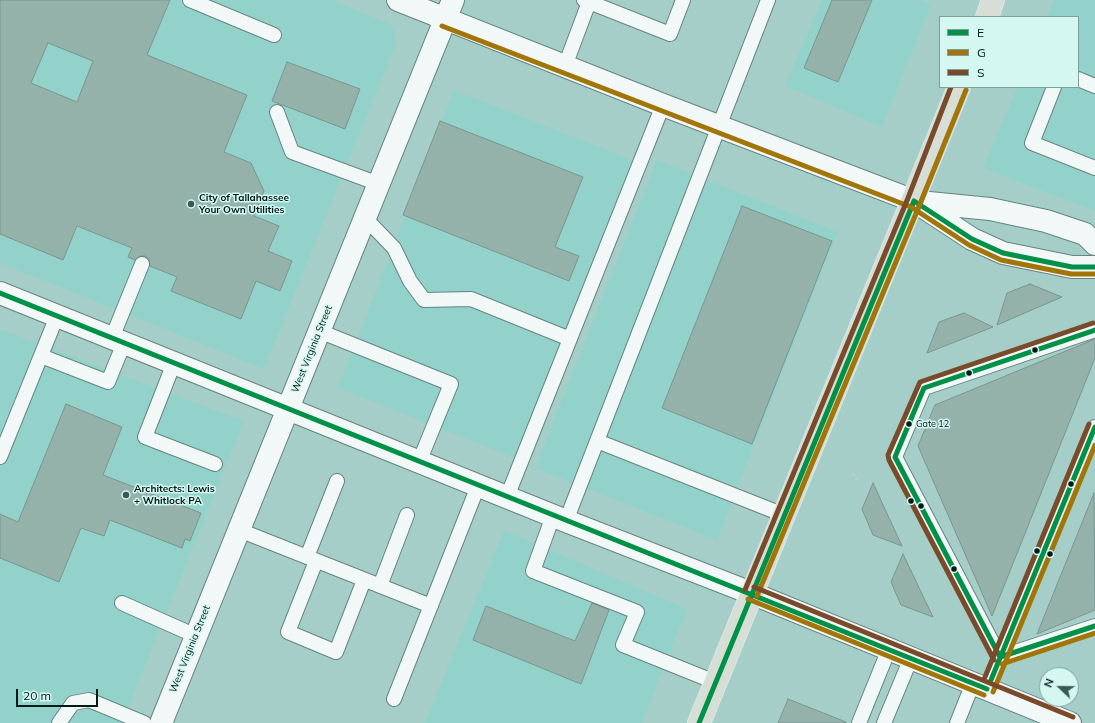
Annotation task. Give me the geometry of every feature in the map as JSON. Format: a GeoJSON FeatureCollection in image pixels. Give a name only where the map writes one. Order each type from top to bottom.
{"type":"FeatureCollection","features":[{"type":"Feature","properties":{"kind":"main road"},"geometry":{"type":"LineString","coordinates":[[986,16],[993,0]]}},
{"type":"Feature","properties":{"kind":"main road"},"geometry":{"type":"LineString","coordinates":[[699,723],[751,593],[914,201],[959,88]]}},
{"type":"Feature","properties":{"kind":"street"},"geometry":{"type":"LineString","coordinates":[[398,0],[449,10],[565,66],[662,105],[914,201],[972,239],[1003,253],[1072,266],[1095,267]]}},
{"type":"Feature","properties":{"kind":"street","name":"West Virginia Street"},"geometry":{"type":"LineString","coordinates":[[161,723],[449,10]]}},
{"type":"Feature","properties":{"kind":"street"},"geometry":{"type":"LineString","coordinates":[[914,201],[990,209],[1046,221],[1084,234],[1095,244]]}},
{"type":"Feature","properties":{"kind":"street"},"geometry":{"type":"LineString","coordinates":[[0,293],[478,486],[751,593],[980,686],[1061,721]]}},
{"type":"Feature","properties":{"kind":"lane"},"geometry":{"type":"LineString","coordinates":[[191,0],[274,35]]}},
{"type":"Feature","properties":{"kind":"lane"},"geometry":{"type":"LineString","coordinates":[[565,66],[587,1],[670,34],[683,0]]}},
{"type":"Feature","properties":{"kind":"lane"},"geometry":{"type":"LineString","coordinates":[[716,682],[623,645],[637,612],[533,571],[597,441],[768,0]]}},
{"type":"Feature","properties":{"kind":"lane"},"geometry":{"type":"LineString","coordinates":[[1079,79],[1095,86]]}},
{"type":"Feature","properties":{"kind":"lane"},"geometry":{"type":"LineString","coordinates":[[1054,88],[1032,143],[1095,168]]}},
{"type":"Feature","properties":{"kind":"lane"},"geometry":{"type":"LineString","coordinates":[[507,497],[662,105]]}},
{"type":"Feature","properties":{"kind":"lane"},"geometry":{"type":"LineString","coordinates":[[277,112],[292,152],[378,184]]}},
{"type":"Feature","properties":{"kind":"lane"},"geometry":{"type":"LineString","coordinates":[[365,218],[394,248],[410,281],[424,300],[471,298],[570,339]]}},
{"type":"Feature","properties":{"kind":"lane"},"geometry":{"type":"LineString","coordinates":[[41,356],[108,382],[118,340],[142,264]]}},
{"type":"Feature","properties":{"kind":"lane"},"geometry":{"type":"LineString","coordinates":[[0,457],[57,316]]}},
{"type":"Feature","properties":{"kind":"lane"},"geometry":{"type":"LineString","coordinates":[[319,330],[451,384],[419,462]]}},
{"type":"Feature","properties":{"kind":"lane"},"geometry":{"type":"LineString","coordinates":[[1000,657],[895,457],[924,388],[1095,330]]}},
{"type":"Feature","properties":{"kind":"lane"},"geometry":{"type":"LineString","coordinates":[[174,363],[145,437],[215,464]]}},
{"type":"Feature","properties":{"kind":"lane"},"geometry":{"type":"LineString","coordinates":[[957,723],[1000,657],[1095,428]]}},
{"type":"Feature","properties":{"kind":"lane"},"geometry":{"type":"LineString","coordinates":[[597,441],[784,515]]}},
{"type":"Feature","properties":{"kind":"lane"},"geometry":{"type":"LineString","coordinates":[[337,481],[288,632],[336,652],[364,580]]}},
{"type":"Feature","properties":{"kind":"lane"},"geometry":{"type":"LineString","coordinates":[[394,699],[478,486]]}},
{"type":"Feature","properties":{"kind":"lane"},"geometry":{"type":"LineString","coordinates":[[380,586],[408,515]]}},
{"type":"Feature","properties":{"kind":"lane"},"geometry":{"type":"LineString","coordinates":[[239,530],[431,606]]}},
{"type":"Feature","properties":{"kind":"lane"},"geometry":{"type":"LineString","coordinates":[[122,603],[196,636]]}},
{"type":"Feature","properties":{"kind":"lane"},"geometry":{"type":"LineString","coordinates":[[1000,657],[1095,626]]}},
{"type":"Feature","properties":{"kind":"lane"},"geometry":{"type":"LineString","coordinates":[[859,723],[889,649]]}},
{"type":"Feature","properties":{"kind":"lane"},"geometry":{"type":"LineString","coordinates":[[884,723],[911,658]]}},
{"type":"Feature","properties":{"kind":"lane"},"geometry":{"type":"LineString","coordinates":[[59,723],[73,703],[89,700],[144,723]]}},
{"type":"Feature","properties":{"kind":"path"},"geometry":{"type":"LineString","coordinates":[[853,472],[857,480]]}},
{"type":"Feature","properties":{"kind":"shaded area"},"geometry":{"type":"Polygon","coordinates":[[[0,0],[332,0],[390,24],[395,31],[396,44],[264,369],[0,263],[0,0]]]}},
{"type":"Feature","properties":{"kind":"shaded area"},"geometry":{"type":"Polygon","coordinates":[[[822,0],[920,0],[931,5],[882,127],[785,86],[822,0]]]}},
{"type":"Feature","properties":{"kind":"shaded area"},"geometry":{"type":"Polygon","coordinates":[[[1054,0],[1095,0],[1095,211],[983,168],[1017,88],[1079,88],[1079,16],[1047,16],[1054,0]]]}},
{"type":"Feature","properties":{"kind":"shaded area"},"geometry":{"type":"Polygon","coordinates":[[[454,90],[635,161],[517,459],[338,388],[454,90]]]}},
{"type":"Feature","properties":{"kind":"shaded area"},"geometry":{"type":"Polygon","coordinates":[[[657,160],[838,232],[717,540],[535,468],[657,160]]]}},
{"type":"Feature","properties":{"kind":"shaded area"},"geometry":{"type":"Polygon","coordinates":[[[0,329],[244,421],[122,723],[0,723],[0,329]]]}},
{"type":"Feature","properties":{"kind":"shaded area"},"geometry":{"type":"Polygon","coordinates":[[[504,530],[687,609],[642,723],[425,723],[504,530]]]}},
{"type":"Feature","properties":{"kind":"building"},"geometry":{"type":"Polygon","coordinates":[[[0,0],[170,0],[147,55],[247,95],[224,152],[251,163],[264,191],[254,216],[279,226],[268,251],[292,261],[280,291],[256,281],[241,319],[171,291],[177,277],[150,266],[149,259],[145,256],[140,256],[135,260],[128,257],[132,248],[77,226],[63,260],[0,234],[0,0]],[[48,43],[31,83],[77,102],[93,61],[48,43]]]}},
{"type":"Feature","properties":{"kind":"building"},"geometry":{"type":"Polygon","coordinates":[[[832,0],[872,0],[838,82],[804,68],[832,0]]]}},
{"type":"Feature","properties":{"kind":"building"},"geometry":{"type":"Polygon","coordinates":[[[287,62],[360,89],[345,129],[272,101],[287,62]]]}},
{"type":"Feature","properties":{"kind":"building"},"geometry":{"type":"Polygon","coordinates":[[[440,121],[583,177],[555,247],[579,256],[569,281],[403,215],[440,121]]]}},
{"type":"Feature","properties":{"kind":"building"},"geometry":{"type":"Polygon","coordinates":[[[742,206],[832,241],[752,444],[662,408],[742,206]]]}},
{"type":"Feature","properties":{"kind":"building"},"geometry":{"type":"Polygon","coordinates":[[[1030,284],[1062,297],[997,325],[1007,293],[1030,284]]]}},
{"type":"Feature","properties":{"kind":"building"},"geometry":{"type":"Polygon","coordinates":[[[964,313],[993,327],[927,353],[939,322],[964,313]]]}},
{"type":"Feature","properties":{"kind":"building"},"geometry":{"type":"Polygon","coordinates":[[[1095,339],[1095,358],[992,616],[918,446],[935,405],[1095,339]]]}},
{"type":"Feature","properties":{"kind":"building"},"geometry":{"type":"Polygon","coordinates":[[[66,404],[122,427],[103,475],[201,513],[190,541],[185,539],[182,548],[110,520],[104,536],[81,528],[59,582],[0,558],[0,514],[18,522],[66,404]]]}},
{"type":"Feature","properties":{"kind":"building"},"geometry":{"type":"Polygon","coordinates":[[[873,483],[902,546],[873,535],[862,509],[873,483]]]}},
{"type":"Feature","properties":{"kind":"building"},"geometry":{"type":"Polygon","coordinates":[[[1094,493],[1095,610],[1037,634],[1094,493]]]}},
{"type":"Feature","properties":{"kind":"building"},"geometry":{"type":"Polygon","coordinates":[[[903,554],[933,617],[901,605],[891,582],[903,554]]]}},
{"type":"Feature","properties":{"kind":"building"},"geometry":{"type":"Polygon","coordinates":[[[592,603],[609,610],[581,684],[473,640],[486,606],[575,641],[592,603]]]}},
{"type":"Feature","properties":{"kind":"building"},"geometry":{"type":"Polygon","coordinates":[[[788,699],[846,722],[846,723],[778,723],[788,699]]]}},
{"type":"Feature","properties":{"kind":"transit line","name":"G"},"geometry":{"type":"LineString","coordinates":[[442,26],[911,207],[969,245],[1001,260],[1071,274],[1095,274]]}},
{"type":"Feature","properties":{"kind":"transit line","name":"S"},"geometry":{"type":"LineString","coordinates":[[745,590],[908,198],[951,88]]}},
{"type":"Feature","properties":{"kind":"transit line","name":"G"},"geometry":{"type":"LineString","coordinates":[[757,596],[966,90]]}},
{"type":"Feature","properties":{"kind":"transit line","name":"E"},"geometry":{"type":"LineString","coordinates":[[914,201],[972,239],[1003,253],[1072,267],[1095,267]]}},
{"type":"Feature","properties":{"kind":"transit line","name":"E"},"geometry":{"type":"LineString","coordinates":[[699,723],[914,201]]}},
{"type":"Feature","properties":{"kind":"transit line","name":"E"},"geometry":{"type":"LineString","coordinates":[[0,293],[987,689]]}},
{"type":"Feature","properties":{"kind":"transit line","name":"S"},"geometry":{"type":"LineString","coordinates":[[994,660],[889,460],[888,455],[920,382],[1093,323]]}},
{"type":"Feature","properties":{"kind":"transit line","name":"E"},"geometry":{"type":"LineString","coordinates":[[1000,657],[895,457],[924,388],[1095,330]]}},
{"type":"Feature","properties":{"kind":"transit line","name":"S"},"geometry":{"type":"LineString","coordinates":[[985,677],[1089,424]]}},
{"type":"Feature","properties":{"kind":"transit line","name":"E"},"geometry":{"type":"LineString","coordinates":[[991,680],[1095,427]]}},
{"type":"Feature","properties":{"kind":"transit line","name":"G"},"geometry":{"type":"LineString","coordinates":[[993,692],[1095,445]]}},
{"type":"Feature","properties":{"kind":"transit line","name":"S"},"geometry":{"type":"LineString","coordinates":[[754,587],[1073,717]]}},
{"type":"Feature","properties":{"kind":"transit line","name":"G"},"geometry":{"type":"LineString","coordinates":[[748,599],[984,695]]}},
{"type":"Feature","properties":{"kind":"transit line","name":"E"},"geometry":{"type":"LineString","coordinates":[[1000,657],[1095,626]]}},
{"type":"Feature","properties":{"kind":"transit line","name":"G"},"geometry":{"type":"LineString","coordinates":[[1002,664],[1095,633]]}},
{"type":"Feature","properties":{"kind":"place","name":"City of Tallahassee Your Own Utilities"},"geometry":{"type":"Point","coordinates":[191,204]}},
{"type":"Feature","properties":{"kind":"place","name":"Gate 12"},"geometry":{"type":"Point","coordinates":[909,424]}},
{"type":"Feature","properties":{"kind":"place","name":"Architects: Lewis + Whitlock PA"},"geometry":{"type":"Point","coordinates":[126,495]}}]}
